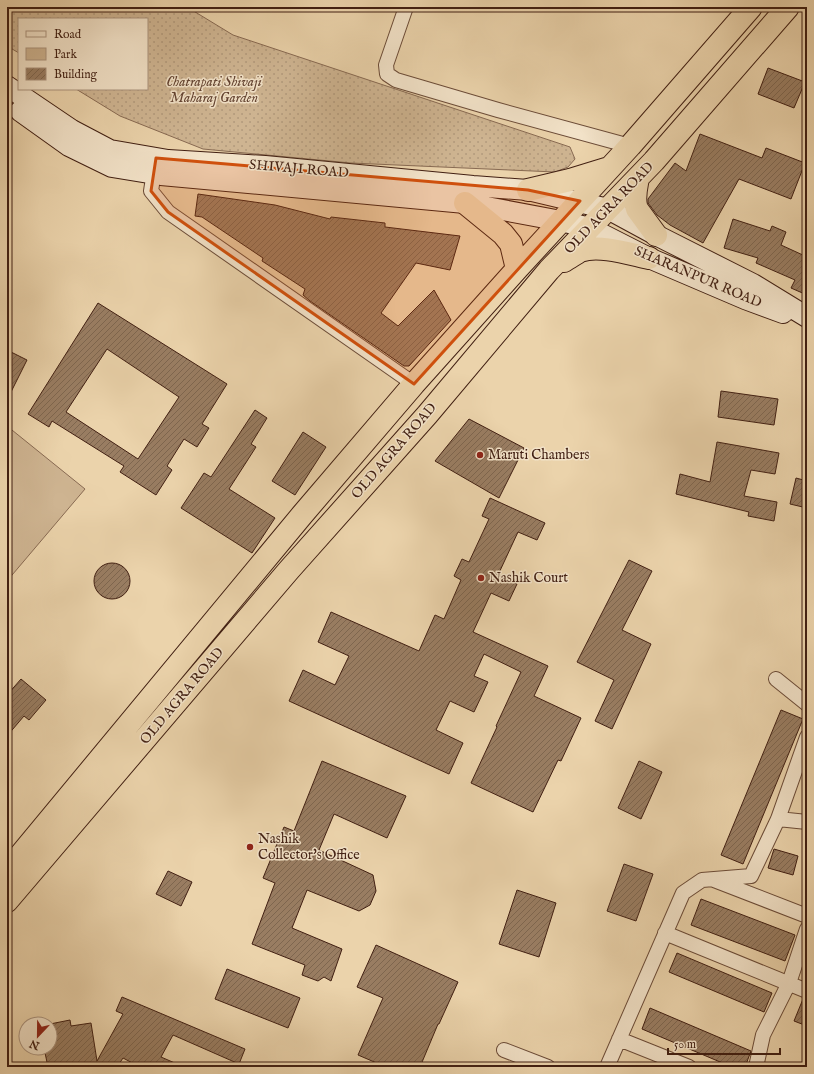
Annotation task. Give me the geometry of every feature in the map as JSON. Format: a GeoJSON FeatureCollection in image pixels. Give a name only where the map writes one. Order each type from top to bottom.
{"type":"FeatureCollection","features":[{"type":"Feature","properties":{"kind":"highway","name":"OLD AGRA ROAD"},"geometry":{"type":"LineString","coordinates":[[7,871],[302,515],[414,384],[630,146],[751,7]]}},
{"type":"Feature","properties":{"kind":"highway","name":"OLD AGRA ROAD"},"geometry":{"type":"LineString","coordinates":[[7,901],[289,570],[427,415],[549,270],[654,161],[788,7]]}},
{"type":"Feature","properties":{"kind":"highway"},"geometry":{"type":"LineString","coordinates":[[528,190],[570,180],[611,167]]}},
{"type":"Feature","properties":{"kind":"highway"},"geometry":{"type":"LineString","coordinates":[[638,178],[634,200],[635,205],[637,210],[656,235]]}},
{"type":"Feature","properties":{"kind":"highway"},"geometry":{"type":"LineString","coordinates":[[465,203],[503,234],[511,244],[517,269]]}},
{"type":"Feature","properties":{"kind":"highway"},"geometry":{"type":"LineString","coordinates":[[549,270],[581,251],[589,249],[600,248],[649,258]]}},
{"type":"Feature","properties":{"kind":"main road","name":"SHIVAJI ROAD"},"geometry":{"type":"LineString","coordinates":[[7,86],[72,130],[110,150],[155,166],[168,160],[265,166],[465,186],[528,190],[580,201],[608,209]]}},
{"type":"Feature","properties":{"kind":"main road","name":"SHIVAJI ROAD"},"geometry":{"type":"LineString","coordinates":[[7,101],[68,146],[112,167],[155,166],[465,203],[590,228]]}},
{"type":"Feature","properties":{"kind":"main road","name":"SHARANPUR ROAD"},"geometry":{"type":"LineString","coordinates":[[608,209],[753,284],[807,317]]}},
{"type":"Feature","properties":{"kind":"main road","name":"SHARANPUR ROAD"},"geometry":{"type":"LineString","coordinates":[[590,228],[649,258],[807,322]]}},
{"type":"Feature","properties":{"kind":"street"},"geometry":{"type":"LineString","coordinates":[[406,7],[386,64],[387,74],[396,80],[630,146]]}},
{"type":"Feature","properties":{"kind":"street"},"geometry":{"type":"LineString","coordinates":[[155,166],[151,191],[168,212],[414,384]]}},
{"type":"Feature","properties":{"kind":"street"},"geometry":{"type":"LineString","coordinates":[[776,679],[807,704]]}},
{"type":"Feature","properties":{"kind":"street"},"geometry":{"type":"LineString","coordinates":[[607,1067],[683,893],[702,880],[710,878],[751,876],[778,818],[807,737]]}},
{"type":"Feature","properties":{"kind":"street"},"geometry":{"type":"LineString","coordinates":[[778,818],[807,822]]}},
{"type":"Feature","properties":{"kind":"street"},"geometry":{"type":"LineString","coordinates":[[710,878],[807,916]]}},
{"type":"Feature","properties":{"kind":"street"},"geometry":{"type":"LineString","coordinates":[[756,1067],[763,1034],[789,983],[807,929]]}},
{"type":"Feature","properties":{"kind":"street"},"geometry":{"type":"LineString","coordinates":[[666,933],[807,990]]}},
{"type":"Feature","properties":{"kind":"street"},"geometry":{"type":"LineString","coordinates":[[619,1039],[688,1067]]}},
{"type":"Feature","properties":{"kind":"street"},"geometry":{"type":"LineString","coordinates":[[504,1050],[548,1067]]}},
{"type":"Feature","properties":{"kind":"highlighted area"},"geometry":{"type":"Polygon","coordinates":[[[156,158],[528,190],[580,201],[414,384],[168,212],[151,191],[156,158]]]}},
{"type":"Feature","properties":{"kind":"green space","name":"Chatrapati Shivaji Maharaj Garden"},"geometry":{"type":"Polygon","coordinates":[[[7,7],[187,7],[233,35],[570,147],[575,159],[568,167],[555,172],[351,163],[203,149],[120,116],[78,90],[148,90],[148,18],[18,18],[18,52],[7,46],[7,7]]]}},
{"type":"Feature","properties":{"kind":"green space"},"geometry":{"type":"Polygon","coordinates":[[[7,426],[85,489],[7,581],[7,426]]]}},
{"type":"Feature","properties":{"kind":"building"},"geometry":{"type":"Polygon","coordinates":[[[768,68],[805,82],[794,108],[758,94],[768,68]]]}},
{"type":"Feature","properties":{"kind":"building"},"geometry":{"type":"Polygon","coordinates":[[[700,134],[762,158],[766,148],[805,163],[791,199],[739,179],[703,243],[670,225],[657,215],[648,203],[648,199],[675,163],[686,171],[700,134]]]}},
{"type":"Feature","properties":{"kind":"building"},"geometry":{"type":"Polygon","coordinates":[[[198,194],[275,205],[330,219],[331,217],[385,223],[385,227],[460,236],[450,270],[416,263],[381,313],[398,326],[434,290],[451,320],[409,366],[404,366],[310,301],[303,295],[305,289],[262,261],[263,258],[202,217],[195,216],[198,194]]]}},
{"type":"Feature","properties":{"kind":"building"},"geometry":{"type":"Polygon","coordinates":[[[733,219],[770,231],[772,226],[786,232],[781,245],[805,256],[807,251],[807,295],[791,288],[795,280],[756,263],[758,258],[724,248],[733,219]]]}},
{"type":"Feature","properties":{"kind":"building"},"geometry":{"type":"Polygon","coordinates":[[[98,303],[227,384],[202,424],[209,428],[197,447],[184,439],[167,466],[172,470],[156,495],[120,472],[124,466],[52,421],[49,427],[28,414],[98,303]],[[107,349],[66,412],[138,459],[179,397],[107,349]]]}},
{"type":"Feature","properties":{"kind":"building"},"geometry":{"type":"Polygon","coordinates":[[[7,350],[27,360],[7,400],[7,350]]]}},
{"type":"Feature","properties":{"kind":"building"},"geometry":{"type":"Polygon","coordinates":[[[721,391],[778,399],[774,425],[718,417],[721,391]]]}},
{"type":"Feature","properties":{"kind":"building"},"geometry":{"type":"Polygon","coordinates":[[[255,410],[267,418],[251,444],[256,447],[229,489],[275,518],[252,553],[181,508],[204,473],[211,477],[255,410]]]}},
{"type":"Feature","properties":{"kind":"building","name":"Maruti Chambers"},"geometry":{"type":"Polygon","coordinates":[[[469,419],[524,448],[499,498],[435,461],[469,419]]]}},
{"type":"Feature","properties":{"kind":"building"},"geometry":{"type":"Polygon","coordinates":[[[303,432],[326,447],[295,495],[272,481],[303,432]]]}},
{"type":"Feature","properties":{"kind":"building"},"geometry":{"type":"Polygon","coordinates":[[[717,442],[779,453],[775,474],[751,470],[744,496],[777,502],[774,521],[748,516],[749,512],[676,494],[680,474],[710,482],[717,442]]]}},
{"type":"Feature","properties":{"kind":"building"},"geometry":{"type":"Polygon","coordinates":[[[796,478],[807,481],[807,508],[790,504],[796,478]]]}},
{"type":"Feature","properties":{"kind":"building"},"geometry":{"type":"Polygon","coordinates":[[[490,498],[545,523],[537,540],[518,532],[498,575],[517,584],[509,601],[491,593],[473,632],[548,666],[534,696],[581,718],[561,761],[558,760],[533,812],[471,783],[521,672],[484,654],[474,676],[488,682],[474,712],[450,701],[436,730],[463,743],[449,774],[289,701],[303,670],[335,685],[349,656],[318,642],[331,612],[419,651],[435,615],[444,619],[461,580],[454,576],[462,559],[469,562],[489,519],[482,516],[490,498]]]}},
{"type":"Feature","properties":{"kind":"building"},"geometry":{"type":"Polygon","coordinates":[[[629,560],[652,571],[622,630],[651,644],[612,729],[595,721],[614,680],[577,662],[629,560]]]}},
{"type":"Feature","properties":{"kind":"building"},"geometry":{"type":"Polygon","coordinates":[[[116,563],[125,568],[129,574],[129,588],[125,594],[116,599],[108,599],[99,594],[95,588],[94,577],[99,568],[105,564],[116,563]]]}},
{"type":"Feature","properties":{"kind":"building"},"geometry":{"type":"Polygon","coordinates":[[[21,679],[46,700],[29,720],[24,716],[7,736],[7,695],[21,679]]]}},
{"type":"Feature","properties":{"kind":"building"},"geometry":{"type":"Polygon","coordinates":[[[781,710],[803,719],[743,864],[721,855],[781,710]]]}},
{"type":"Feature","properties":{"kind":"building"},"geometry":{"type":"Polygon","coordinates":[[[322,761],[406,796],[387,838],[334,814],[319,850],[373,875],[376,891],[370,905],[359,911],[307,890],[292,928],[342,949],[331,981],[324,977],[318,981],[302,975],[305,965],[252,944],[275,883],[263,878],[284,827],[294,831],[322,761]]]}},
{"type":"Feature","properties":{"kind":"building"},"geometry":{"type":"Polygon","coordinates":[[[639,761],[662,772],[641,819],[618,808],[639,761]]]}},
{"type":"Feature","properties":{"kind":"building"},"geometry":{"type":"Polygon","coordinates":[[[774,849],[798,856],[793,875],[768,868],[774,849]]]}},
{"type":"Feature","properties":{"kind":"building"},"geometry":{"type":"Polygon","coordinates":[[[624,864],[653,874],[636,921],[607,911],[624,864]]]}},
{"type":"Feature","properties":{"kind":"building"},"geometry":{"type":"Polygon","coordinates":[[[168,871],[192,882],[181,906],[156,894],[168,871]]]}},
{"type":"Feature","properties":{"kind":"building"},"geometry":{"type":"Polygon","coordinates":[[[517,890],[556,903],[539,957],[499,944],[517,890]]]}},
{"type":"Feature","properties":{"kind":"building"},"geometry":{"type":"Polygon","coordinates":[[[701,899],[795,935],[785,961],[691,925],[701,899]]]}},
{"type":"Feature","properties":{"kind":"building"},"geometry":{"type":"Polygon","coordinates":[[[376,945],[458,982],[420,1067],[386,1067],[358,1055],[383,998],[357,987],[376,945]]]}},
{"type":"Feature","properties":{"kind":"building"},"geometry":{"type":"Polygon","coordinates":[[[677,953],[772,993],[764,1012],[669,972],[677,953]]]}},
{"type":"Feature","properties":{"kind":"building"},"geometry":{"type":"Polygon","coordinates":[[[227,969],[300,998],[288,1028],[215,999],[227,969]]]}},
{"type":"Feature","properties":{"kind":"building"},"geometry":{"type":"Polygon","coordinates":[[[122,997],[245,1049],[239,1064],[173,1035],[161,1057],[184,1067],[140,1067],[123,1058],[117,1067],[48,1067],[46,1056],[58,1056],[58,1022],[70,1020],[71,1026],[91,1023],[97,1061],[123,1014],[116,1011],[122,997]]]}},
{"type":"Feature","properties":{"kind":"building"},"geometry":{"type":"Polygon","coordinates":[[[803,999],[807,999],[807,1026],[794,1021],[803,999]]]}},
{"type":"Feature","properties":{"kind":"building"},"geometry":{"type":"Polygon","coordinates":[[[650,1008],[751,1051],[745,1067],[732,1067],[642,1029],[650,1008]]]}},
{"type":"Feature","properties":{"kind":"place","name":"Maruti Chambers"},"geometry":{"type":"Point","coordinates":[480,455]}},
{"type":"Feature","properties":{"kind":"place","name":"Nashik Court"},"geometry":{"type":"Point","coordinates":[481,578]}},
{"type":"Feature","properties":{"kind":"place","name":"Nashik Collector's Office"},"geometry":{"type":"Point","coordinates":[250,847]}}]}
